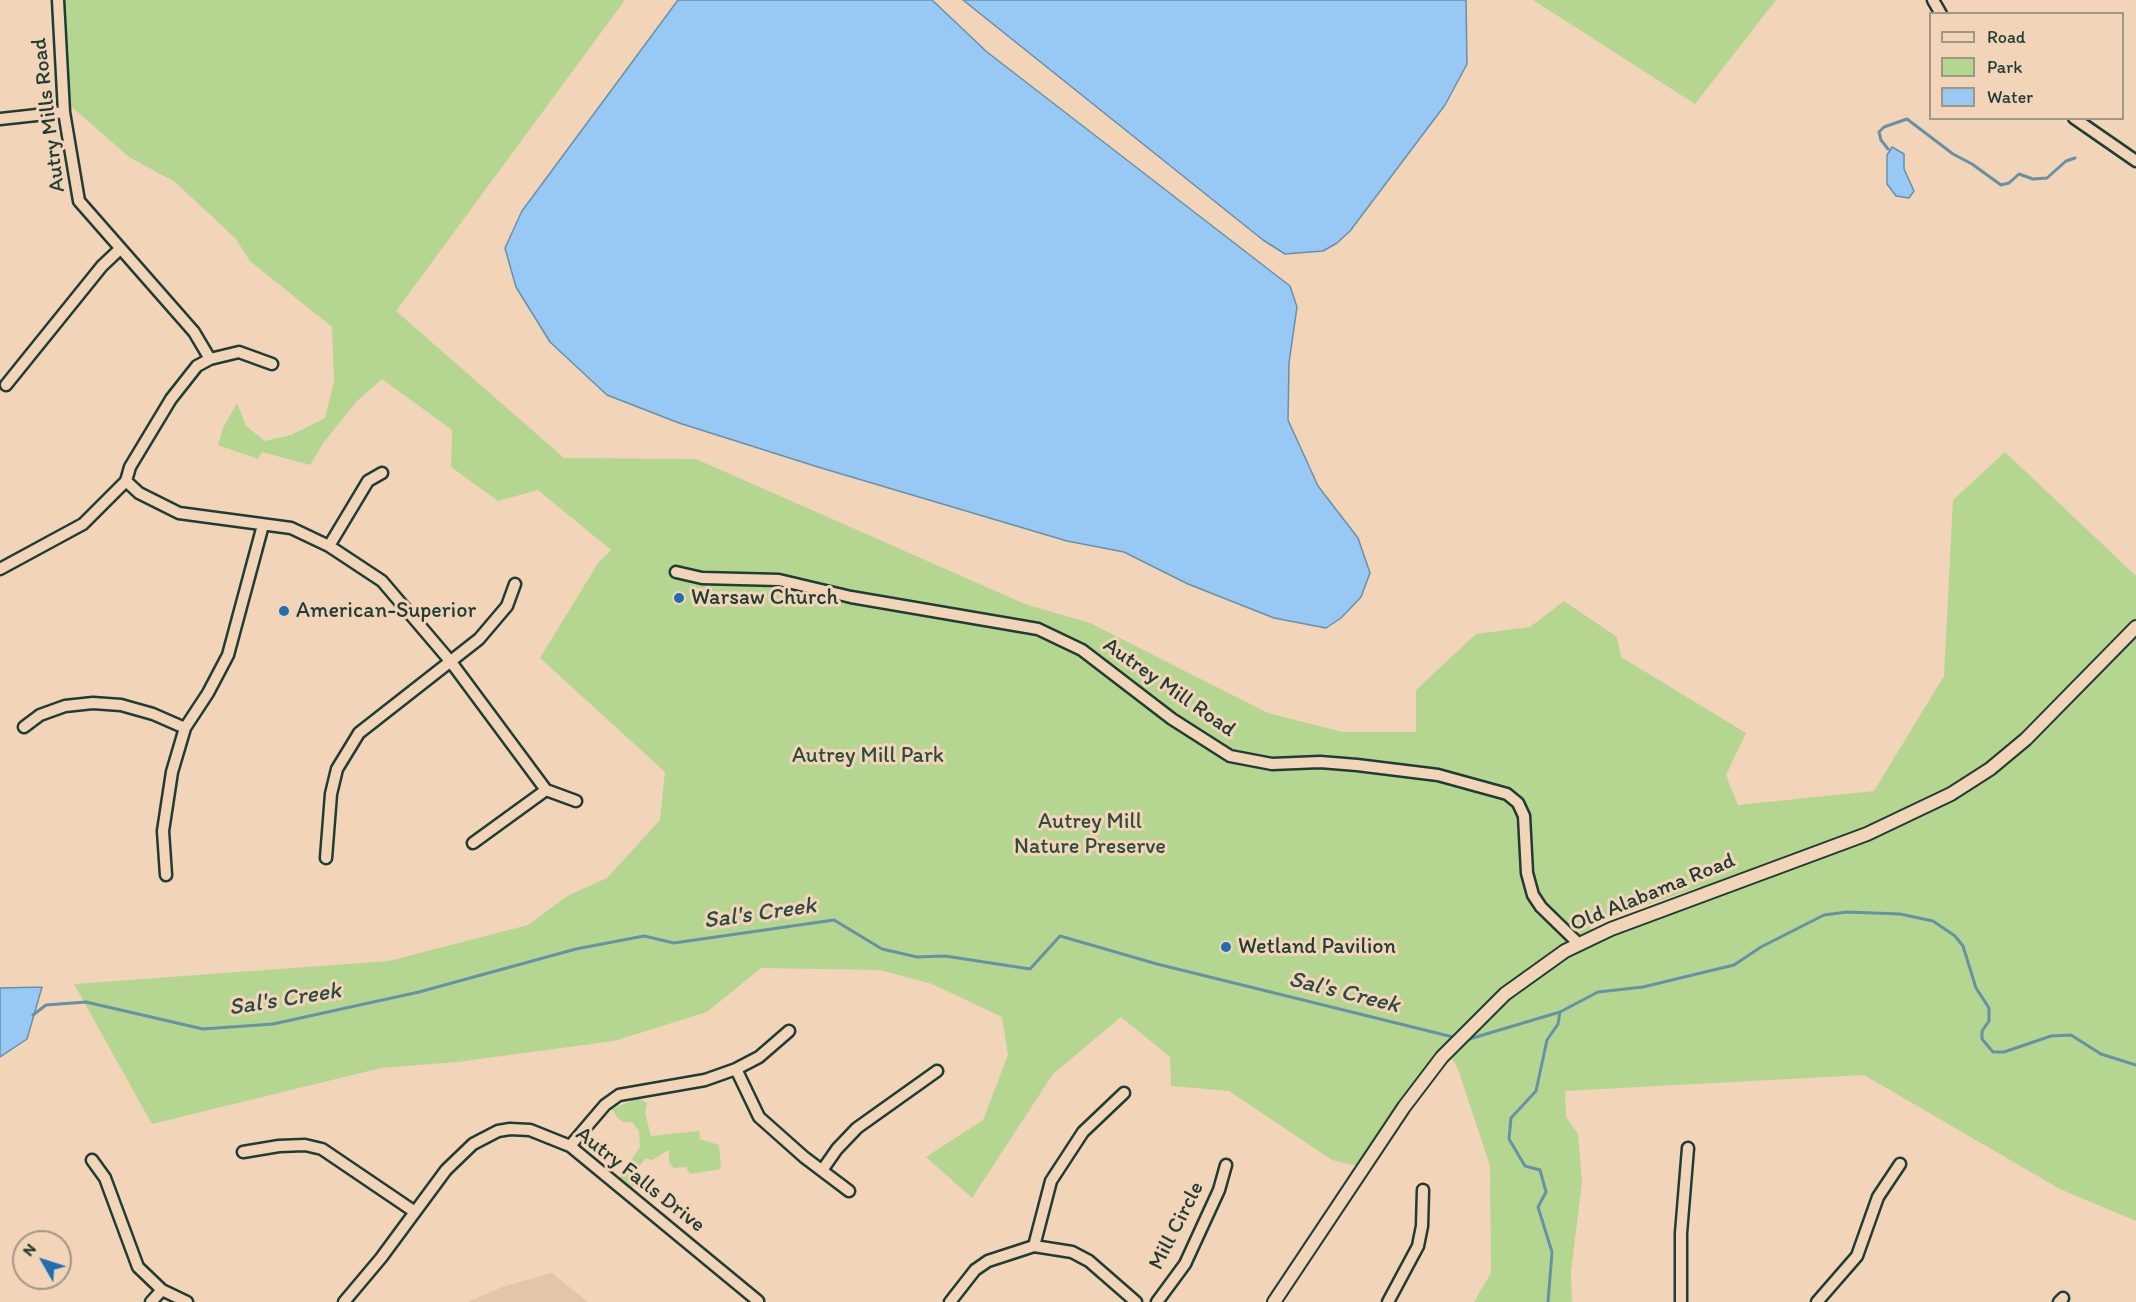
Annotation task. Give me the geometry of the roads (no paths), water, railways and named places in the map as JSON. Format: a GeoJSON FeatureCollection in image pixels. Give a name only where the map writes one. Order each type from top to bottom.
{"type":"FeatureCollection","features":[{"type":"Feature","properties":{"kind":"main road","name":"Old Alabama Road"},"geometry":{"type":"LineString","coordinates":[[1274,1302],[1404,1107],[1442,1057],[1505,994],[1544,965],[1579,944],[1643,916],[1867,834],[1951,794],[1989,769],[2026,739],[2136,627]]}},
{"type":"Feature","properties":{"kind":"street","name":"Autry Mills Road"},"geometry":{"type":"LineString","coordinates":[[58,0],[64,112],[79,201],[194,332],[210,359]]}},
{"type":"Feature","properties":{"kind":"street"},"geometry":{"type":"LineString","coordinates":[[0,119],[64,112]]}},
{"type":"Feature","properties":{"kind":"street"},"geometry":{"type":"LineString","coordinates":[[2077,120],[2136,161]]}},
{"type":"Feature","properties":{"kind":"street"},"geometry":{"type":"LineString","coordinates":[[6,385],[102,266],[120,249]]}},
{"type":"Feature","properties":{"kind":"street"},"geometry":{"type":"LineString","coordinates":[[0,569],[83,524],[126,481],[130,467],[171,399],[193,370],[210,359],[246,353],[272,364]]}},
{"type":"Feature","properties":{"kind":"street"},"geometry":{"type":"LineString","coordinates":[[329,546],[368,481],[382,472]]}},
{"type":"Feature","properties":{"kind":"street"},"geometry":{"type":"LineString","coordinates":[[126,481],[139,493],[179,513],[291,528],[329,546],[382,581],[451,662],[546,790],[576,801]]}},
{"type":"Feature","properties":{"kind":"street"},"geometry":{"type":"LineString","coordinates":[[166,875],[163,831],[172,772],[185,728],[208,693],[228,655],[263,525]]}},
{"type":"Feature","properties":{"kind":"street","name":"Autrey Mill Road"},"geometry":{"type":"LineString","coordinates":[[676,572],[702,578],[779,580],[851,597],[1038,629],[1082,650],[1172,719],[1230,756],[1272,764],[1320,762],[1437,775],[1507,794],[1518,803],[1524,816],[1527,873],[1533,894],[1541,907],[1579,944]]}},
{"type":"Feature","properties":{"kind":"street"},"geometry":{"type":"LineString","coordinates":[[326,858],[331,794],[337,769],[359,733],[479,639],[507,606],[515,584]]}},
{"type":"Feature","properties":{"kind":"street"},"geometry":{"type":"LineString","coordinates":[[24,727],[40,715],[65,706],[93,703],[122,705],[153,714],[185,728]]}},
{"type":"Feature","properties":{"kind":"street"},"geometry":{"type":"LineString","coordinates":[[473,843],[546,790]]}},
{"type":"Feature","properties":{"kind":"street"},"geometry":{"type":"LineString","coordinates":[[570,1146],[605,1105],[619,1095],[705,1080],[736,1069],[759,1057],[789,1031]]}},
{"type":"Feature","properties":{"kind":"street"},"geometry":{"type":"LineString","coordinates":[[736,1069],[759,1117],[804,1157],[823,1169],[849,1191]]}},
{"type":"Feature","properties":{"kind":"street"},"geometry":{"type":"LineString","coordinates":[[823,1169],[837,1149],[857,1128],[937,1071]]}},
{"type":"Feature","properties":{"kind":"street"},"geometry":{"type":"LineString","coordinates":[[1034,1246],[1051,1181],[1083,1132],[1124,1094]]}},
{"type":"Feature","properties":{"kind":"street","name":"Autry Falls Drive"},"geometry":{"type":"LineString","coordinates":[[344,1302],[355,1293],[446,1170],[473,1144],[498,1131],[530,1130],[570,1146],[758,1301]]}},
{"type":"Feature","properties":{"kind":"street"},"geometry":{"type":"LineString","coordinates":[[243,1152],[279,1146],[322,1149],[415,1212]]}},
{"type":"Feature","properties":{"kind":"street"},"geometry":{"type":"LineString","coordinates":[[1681,1302],[1681,1233],[1689,1148]]}},
{"type":"Feature","properties":{"kind":"street"},"geometry":{"type":"LineString","coordinates":[[92,1160],[105,1178],[138,1267],[162,1290],[187,1302]]}},
{"type":"Feature","properties":{"kind":"street"},"geometry":{"type":"LineString","coordinates":[[1817,1302],[1857,1256],[1878,1197],[1900,1164]]}},
{"type":"Feature","properties":{"kind":"street","name":"Mill Circle"},"geometry":{"type":"LineString","coordinates":[[1157,1302],[1185,1264],[1219,1190],[1226,1165]]}},
{"type":"Feature","properties":{"kind":"street"},"geometry":{"type":"LineString","coordinates":[[1388,1302],[1418,1246],[1422,1226],[1423,1190]]}},
{"type":"Feature","properties":{"kind":"street"},"geometry":{"type":"LineString","coordinates":[[950,1302],[975,1270],[988,1261],[1034,1246],[1072,1252],[1089,1261],[1136,1302]]}},
{"type":"Feature","properties":{"kind":"street"},"geometry":{"type":"LineString","coordinates":[[151,1302],[162,1290]]}},
{"type":"Feature","properties":{"kind":"water"},"geometry":{"type":"Polygon","coordinates":[[[678,0],[932,0],[987,52],[1290,286],[1297,307],[1289,363],[1288,420],[1318,486],[1358,538],[1370,573],[1361,597],[1341,618],[1326,628],[1274,618],[1188,584],[1124,552],[1067,541],[818,467],[679,423],[607,395],[550,342],[516,287],[505,248],[522,211],[678,0]]]}},
{"type":"Feature","properties":{"kind":"water"},"geometry":{"type":"Polygon","coordinates":[[[963,0],[1466,0],[1467,64],[1445,105],[1350,231],[1337,243],[1323,251],[1285,254],[1263,240],[963,0]]]}},
{"type":"Feature","properties":{"kind":"water"},"geometry":{"type":"Polygon","coordinates":[[[1892,147],[1904,154],[1904,169],[1914,191],[1909,198],[1896,196],[1887,184],[1887,155],[1892,147]]]}},
{"type":"Feature","properties":{"kind":"water"},"geometry":{"type":"Polygon","coordinates":[[[42,987],[27,1039],[0,1057],[0,988],[42,987]]]}},
{"type":"Feature","properties":{"kind":"waterway"},"geometry":{"type":"LineString","coordinates":[[1888,149],[1881,140],[1879,132],[1884,127],[1907,119],[1953,154],[1972,164],[2001,185],[2009,183],[2019,174],[2033,179],[2047,178],[2066,161],[2075,158]]}},
{"type":"Feature","properties":{"kind":"waterway"},"geometry":{"type":"LineString","coordinates":[[1466,1040],[1560,1012],[1598,992],[1643,987],[1734,965],[1761,947],[1824,915],[1847,912],[1900,914],[1933,921],[1955,936],[1963,946],[1976,988],[1989,1008],[1989,1021],[1982,1031],[1982,1039],[1993,1052],[2004,1052],[2051,1036],[2071,1035],[2101,1054],[2136,1065]]}},
{"type":"Feature","properties":{"kind":"waterway","name":"Sal's Creek"},"geometry":{"type":"LineString","coordinates":[[46,1005],[86,1002],[203,1029],[273,1024],[419,992],[576,949],[644,936],[674,943],[834,920],[882,949],[917,957],[945,956],[1030,969],[1060,936],[1157,964],[1457,1038]]}},
{"type":"Feature","properties":{"kind":"waterway"},"geometry":{"type":"LineString","coordinates":[[33,1015],[46,1005]]}},
{"type":"Feature","properties":{"kind":"waterway"},"geometry":{"type":"LineString","coordinates":[[1548,1302],[1552,1252],[1538,1207],[1546,1192],[1540,1170],[1525,1166],[1509,1139],[1511,1118],[1536,1091],[1547,1040],[1558,1024],[1560,1012]]}},
{"type":"Feature","properties":{"kind":"place","name":"Warsaw Church"},"geometry":{"type":"Point","coordinates":[679,598]}},
{"type":"Feature","properties":{"kind":"place","name":"American-Superior"},"geometry":{"type":"Point","coordinates":[284,611]}},
{"type":"Feature","properties":{"kind":"place","name":"Wetland Pavilion"},"geometry":{"type":"Point","coordinates":[1226,947]}},
{"type":"Feature","properties":{"kind":"park label","name":"Autrey Mill Park"},"geometry":{"type":"Point","coordinates":[868,756]}},
{"type":"Feature","properties":{"kind":"park label","name":"Autrey Mill Nature Preserve"},"geometry":{"type":"Point","coordinates":[1090,834]}}]}
